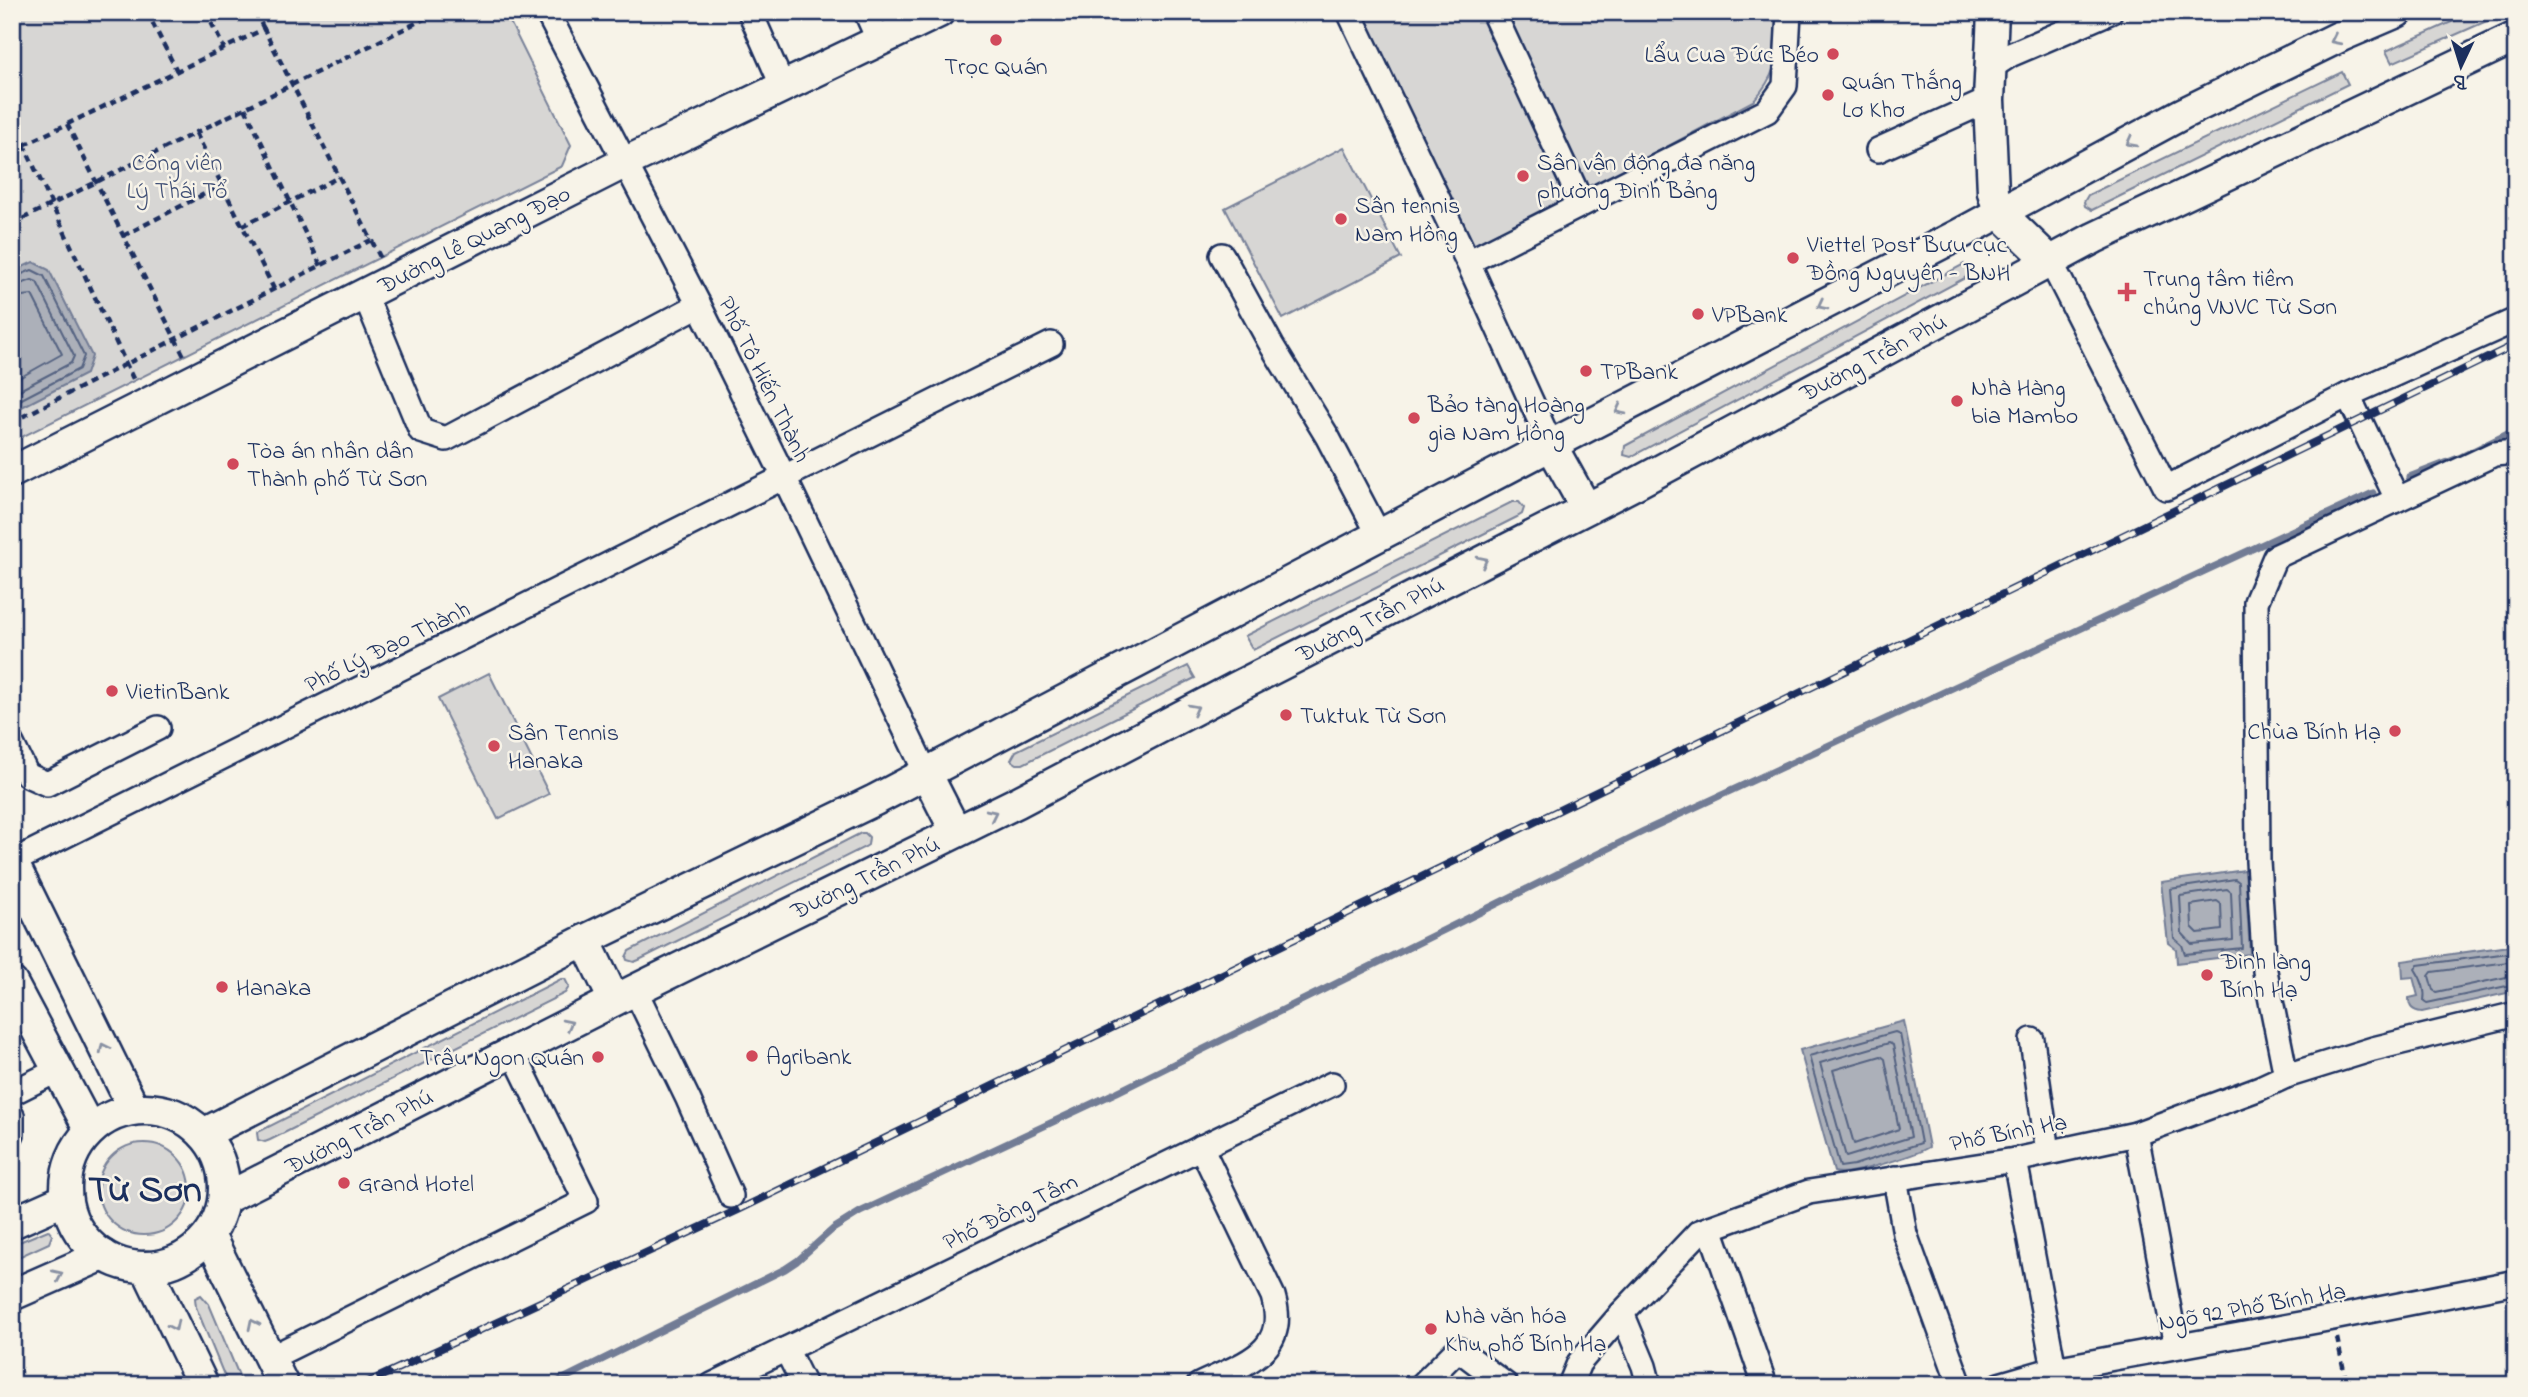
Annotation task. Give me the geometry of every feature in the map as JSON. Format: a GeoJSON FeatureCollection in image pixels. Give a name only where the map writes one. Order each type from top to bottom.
{"type":"FeatureCollection","features":[{"type":"Feature","properties":{"kind":"main road","name":"Đường Lê Quang Đạo"},"geometry":{"type":"LineString","coordinates":[[12,472],[624,163],[939,12]]}},
{"type":"Feature","properties":{"kind":"main road"},"geometry":{"type":"LineString","coordinates":[[1993,12],[1989,100],[1993,192],[1999,212],[2051,262]]}},
{"type":"Feature","properties":{"kind":"main road"},"geometry":{"type":"LineString","coordinates":[[203,1133],[585,940],[926,774],[1551,445],[1960,234],[2182,114],[2382,15]]}},
{"type":"Feature","properties":{"kind":"main road","name":"Đường Trần Phú"},"geometry":{"type":"LineString","coordinates":[[224,1199],[624,995],[956,832],[1635,484],[2120,225],[2516,37]]}},
{"type":"Feature","properties":{"kind":"main road"},"geometry":{"type":"LineString","coordinates":[[1551,445],[1586,508]]}},
{"type":"Feature","properties":{"kind":"main road"},"geometry":{"type":"LineString","coordinates":[[926,774],[956,832]]}},
{"type":"Feature","properties":{"kind":"main road"},"geometry":{"type":"LineString","coordinates":[[12,861],[134,1109]]}},
{"type":"Feature","properties":{"kind":"main road"},"geometry":{"type":"LineString","coordinates":[[585,940],[624,995]]}},
{"type":"Feature","properties":{"kind":"main road"},"geometry":{"type":"LineString","coordinates":[[12,983],[90,1130]]}},
{"type":"Feature","properties":{"kind":"main road"},"geometry":{"type":"LineString","coordinates":[[134,1109],[173,1113],[190,1122],[203,1133],[220,1161],[224,1180],[224,1199],[219,1218],[209,1235],[181,1259],[160,1266],[123,1264],[103,1255],[86,1241],[77,1229],[66,1199],[67,1173],[78,1145],[90,1130],[115,1114],[134,1109]]}},
{"type":"Feature","properties":{"kind":"main road"},"geometry":{"type":"LineString","coordinates":[[12,1223],[66,1199]]}},
{"type":"Feature","properties":{"kind":"main road"},"geometry":{"type":"LineString","coordinates":[[209,1235],[283,1385]]}},
{"type":"Feature","properties":{"kind":"main road"},"geometry":{"type":"LineString","coordinates":[[12,1295],[103,1255]]}},
{"type":"Feature","properties":{"kind":"main road"},"geometry":{"type":"LineString","coordinates":[[146,1267],[202,1385]]}},
{"type":"Feature","properties":{"kind":"street","name":"Phố Tô Hiến Thành"},"geometry":{"type":"LineString","coordinates":[[547,12],[699,305],[926,774]]}},
{"type":"Feature","properties":{"kind":"street"},"geometry":{"type":"LineString","coordinates":[[750,12],[783,87]]}},
{"type":"Feature","properties":{"kind":"street"},"geometry":{"type":"LineString","coordinates":[[866,12],[879,41]]}},
{"type":"Feature","properties":{"kind":"street"},"geometry":{"type":"LineString","coordinates":[[1349,12],[1468,262],[1551,445]]}},
{"type":"Feature","properties":{"kind":"street"},"geometry":{"type":"LineString","coordinates":[[1493,12],[1582,204]]}},
{"type":"Feature","properties":{"kind":"street"},"geometry":{"type":"LineString","coordinates":[[1468,262],[1767,111],[1785,86],[1789,12]]}},
{"type":"Feature","properties":{"kind":"street"},"geometry":{"type":"LineString","coordinates":[[1990,68],[2010,55],[2110,12]]}},
{"type":"Feature","properties":{"kind":"street"},"geometry":{"type":"LineString","coordinates":[[1878,150],[1989,100]]}},
{"type":"Feature","properties":{"kind":"street"},"geometry":{"type":"LineString","coordinates":[[1222,255],[1272,346],[1327,436],[1380,535]]}},
{"type":"Feature","properties":{"kind":"street"},"geometry":{"type":"LineString","coordinates":[[2051,262],[2166,488],[2348,395],[2516,320]]}},
{"type":"Feature","properties":{"kind":"street"},"geometry":{"type":"LineString","coordinates":[[365,295],[421,431],[446,439],[699,305]]}},
{"type":"Feature","properties":{"kind":"street","name":"Phố Lý Đạo Thành"},"geometry":{"type":"LineString","coordinates":[[12,861],[1051,344]]}},
{"type":"Feature","properties":{"kind":"street"},"geometry":{"type":"LineString","coordinates":[[2348,395],[2397,499]]}},
{"type":"Feature","properties":{"kind":"street"},"geometry":{"type":"LineString","coordinates":[[2286,1076],[2264,957],[2258,861],[2256,602],[2276,557],[2494,454],[2516,452]]}},
{"type":"Feature","properties":{"kind":"street"},"geometry":{"type":"LineString","coordinates":[[12,744],[27,775],[47,784],[158,728]]}},
{"type":"Feature","properties":{"kind":"street"},"geometry":{"type":"LineString","coordinates":[[624,995],[688,1099],[731,1196]]}},
{"type":"Feature","properties":{"kind":"street","name":"Phố Bính Hạ"},"geometry":{"type":"LineString","coordinates":[[1570,1385],[1580,1363],[1622,1313],[1699,1232],[1810,1192],[2015,1160],[2136,1134],[2286,1076],[2386,1045],[2516,1014]]}},
{"type":"Feature","properties":{"kind":"street"},"geometry":{"type":"LineString","coordinates":[[2032,1040],[2048,1152]]}},
{"type":"Feature","properties":{"kind":"street"},"geometry":{"type":"LineString","coordinates":[[270,1358],[586,1202],[513,1052]]}},
{"type":"Feature","properties":{"kind":"street"},"geometry":{"type":"LineString","coordinates":[[12,1093],[58,1070]]}},
{"type":"Feature","properties":{"kind":"street","name":"Phố Đồng Tâm"},"geometry":{"type":"LineString","coordinates":[[712,1385],[1332,1084]]}},
{"type":"Feature","properties":{"kind":"street"},"geometry":{"type":"LineString","coordinates":[[12,1116],[12,1134]]}},
{"type":"Feature","properties":{"kind":"street"},"geometry":{"type":"LineString","coordinates":[[2136,1134],[2176,1346]]}},
{"type":"Feature","properties":{"kind":"street"},"geometry":{"type":"LineString","coordinates":[[1199,1385],[1255,1358],[1269,1345],[1277,1326],[1273,1296],[1201,1147]]}},
{"type":"Feature","properties":{"kind":"street"},"geometry":{"type":"LineString","coordinates":[[2015,1160],[2054,1369]]}},
{"type":"Feature","properties":{"kind":"street"},"geometry":{"type":"LineString","coordinates":[[1895,1178],[1905,1234],[1960,1385]]}},
{"type":"Feature","properties":{"kind":"street"},"geometry":{"type":"LineString","coordinates":[[1710,1228],[1765,1385]]}},
{"type":"Feature","properties":{"kind":"street","name":"Ngõ 92 Phố Bính Hạ"},"geometry":{"type":"LineString","coordinates":[[1999,1385],[2054,1369],[2516,1282]]}},
{"type":"Feature","properties":{"kind":"street"},"geometry":{"type":"LineString","coordinates":[[1622,1313],[1649,1385]]}},
{"type":"Feature","properties":{"kind":"street"},"geometry":{"type":"LineString","coordinates":[[786,1349],[804,1385]]}},
{"type":"Feature","properties":{"kind":"street"},"geometry":{"type":"LineString","coordinates":[[1422,1385],[1458,1349],[1506,1385]]}},
{"type":"Feature","properties":{"kind":"path"},"geometry":{"type":"LineString","coordinates":[[148,12],[177,71]]}},
{"type":"Feature","properties":{"kind":"path"},"geometry":{"type":"LineString","coordinates":[[206,12],[224,48]]}},
{"type":"Feature","properties":{"kind":"path"},"geometry":{"type":"LineString","coordinates":[[256,12],[382,260]]}},
{"type":"Feature","properties":{"kind":"path"},"geometry":{"type":"LineString","coordinates":[[12,224],[438,12]]}},
{"type":"Feature","properties":{"kind":"path"},"geometry":{"type":"LineString","coordinates":[[12,150],[264,29]]}},
{"type":"Feature","properties":{"kind":"path"},"geometry":{"type":"LineString","coordinates":[[245,108],[321,266]]}},
{"type":"Feature","properties":{"kind":"path"},"geometry":{"type":"LineString","coordinates":[[67,124],[185,359]]}},
{"type":"Feature","properties":{"kind":"path"},"geometry":{"type":"LineString","coordinates":[[196,132],[274,289]]}},
{"type":"Feature","properties":{"kind":"path"},"geometry":{"type":"LineString","coordinates":[[24,145],[136,384]]}},
{"type":"Feature","properties":{"kind":"path"},"geometry":{"type":"LineString","coordinates":[[243,226],[339,177]]}},
{"type":"Feature","properties":{"kind":"path"},"geometry":{"type":"LineString","coordinates":[[123,236],[222,185]]}},
{"type":"Feature","properties":{"kind":"path"},"geometry":{"type":"LineString","coordinates":[[12,422],[371,240]]}},
{"type":"Feature","properties":{"kind":"path"},"geometry":{"type":"LineString","coordinates":[[2333,1318],[2347,1385]]}},
{"type":"Feature","properties":{"kind":"green space","name":"Công viên Lý Thái Tổ"},"geometry":{"type":"Polygon","coordinates":[[[12,12],[505,12],[571,145],[562,166],[12,442],[12,12]]]}},
{"type":"Feature","properties":{"kind":"green space","name":"Sân vận động đa năng phường Đình Bảng"},"geometry":{"type":"Polygon","coordinates":[[[1358,12],[1778,12],[1776,60],[1769,80],[1753,101],[1471,251],[1358,12]]]}},
{"type":"Feature","properties":{"kind":"green space"},"geometry":{"type":"Polygon","coordinates":[[[2474,12],[2507,12],[2392,63],[2386,51],[2474,12]]]}},
{"type":"Feature","properties":{"kind":"green space"},"geometry":{"type":"Polygon","coordinates":[[[2342,72],[2348,84],[2092,210],[2085,206],[2088,195],[2342,72]]]}},
{"type":"Feature","properties":{"kind":"green space"},"geometry":{"type":"Polygon","coordinates":[[[1344,147],[1401,258],[1283,319],[1225,208],[1344,147]]]}},
{"type":"Feature","properties":{"kind":"green space"},"geometry":{"type":"Polygon","coordinates":[[[1964,264],[1969,272],[1965,278],[1631,457],[1624,455],[1625,446],[1964,264]]]}},
{"type":"Feature","properties":{"kind":"green space"},"geometry":{"type":"Polygon","coordinates":[[[1512,502],[1519,502],[1524,508],[1522,514],[1253,650],[1245,636],[1512,502]]]}},
{"type":"Feature","properties":{"kind":"green space"},"geometry":{"type":"Polygon","coordinates":[[[1188,666],[1195,678],[1023,764],[1011,760],[1016,751],[1188,666]]]}},
{"type":"Feature","properties":{"kind":"green space","name":"Sân Tennis Hanaka"},"geometry":{"type":"Polygon","coordinates":[[[489,673],[549,794],[498,819],[438,699],[489,673]]]}},
{"type":"Feature","properties":{"kind":"green space"},"geometry":{"type":"Polygon","coordinates":[[[861,833],[869,837],[865,847],[639,960],[627,960],[629,951],[861,833]]]}},
{"type":"Feature","properties":{"kind":"green space"},"geometry":{"type":"Polygon","coordinates":[[[565,979],[569,987],[565,993],[270,1140],[258,1140],[257,1133],[260,1131],[565,979]]]}},
{"type":"Feature","properties":{"kind":"green space"},"geometry":{"type":"Polygon","coordinates":[[[144,1143],[161,1147],[176,1157],[186,1172],[190,1189],[186,1206],[176,1221],[161,1231],[144,1235],[127,1231],[112,1221],[102,1206],[98,1189],[102,1172],[112,1157],[127,1147],[144,1143]]]}},
{"type":"Feature","properties":{"kind":"green space"},"geometry":{"type":"Polygon","coordinates":[[[48,1230],[52,1235],[49,1243],[12,1260],[12,1245],[48,1230]]]}},
{"type":"Feature","properties":{"kind":"green space"},"geometry":{"type":"Polygon","coordinates":[[[201,1295],[209,1304],[240,1378],[240,1385],[228,1385],[196,1307],[195,1298],[201,1295]]]}},
{"type":"Feature","properties":{"kind":"water"},"geometry":{"type":"Polygon","coordinates":[[[33,262],[49,270],[92,356],[86,374],[12,412],[12,272],[33,262]]]}},
{"type":"Feature","properties":{"kind":"water"},"geometry":{"type":"Polygon","coordinates":[[[2245,870],[2250,954],[2177,963],[2176,949],[2168,943],[2161,882],[2245,870]]]}},
{"type":"Feature","properties":{"kind":"water"},"geometry":{"type":"Polygon","coordinates":[[[2516,945],[2516,991],[2422,1012],[2413,1010],[2410,1006],[2409,998],[2418,996],[2413,977],[2403,978],[2402,961],[2516,945]]]}},
{"type":"Feature","properties":{"kind":"water"},"geometry":{"type":"Polygon","coordinates":[[[1904,1021],[1929,1147],[1897,1160],[1852,1171],[1834,1172],[1800,1050],[1904,1021]]]}},
{"type":"Feature","properties":{"kind":"waterway"},"geometry":{"type":"LineString","coordinates":[[2409,477],[2461,457],[2516,430]]}},
{"type":"Feature","properties":{"kind":"waterway"},"geometry":{"type":"LineString","coordinates":[[551,1385],[785,1269],[833,1229],[860,1212],[1117,1092],[1644,831],[2373,493]]}},
{"type":"Feature","properties":{"kind":"railway"},"geometry":{"type":"LineString","coordinates":[[362,1385],[738,1210],[2516,344]]}},
{"type":"Feature","properties":{"kind":"place","name":"Trọc Quán"},"geometry":{"type":"Point","coordinates":[996,40]}},
{"type":"Feature","properties":{"kind":"place","name":"Lẩu Cua Đức Béo"},"geometry":{"type":"Point","coordinates":[1833,54]}},
{"type":"Feature","properties":{"kind":"place","name":"Quán Thắng Lơ Khơ"},"geometry":{"type":"Point","coordinates":[1828,95]}},
{"type":"Feature","properties":{"kind":"place","name":"Sân vận động đa năng phường Đình Bảng"},"geometry":{"type":"Point","coordinates":[1523,176]}},
{"type":"Feature","properties":{"kind":"place","name":"Sân tennis Nam Hồng"},"geometry":{"type":"Point","coordinates":[1341,219]}},
{"type":"Feature","properties":{"kind":"place","name":"Viettel Post Bưu cục Đồng Nguyên - BNH"},"geometry":{"type":"Point","coordinates":[1793,258]}},
{"type":"Feature","properties":{"kind":"place","name":"Trung tâm tiêm chủng VNVC Từ Sơn"},"geometry":{"type":"Point","coordinates":[2127,292]}},
{"type":"Feature","properties":{"kind":"place","name":"VPBank"},"geometry":{"type":"Point","coordinates":[1698,314]}},
{"type":"Feature","properties":{"kind":"place","name":"TPBank"},"geometry":{"type":"Point","coordinates":[1586,371]}},
{"type":"Feature","properties":{"kind":"place","name":"Nhà Hàng bia Mambo"},"geometry":{"type":"Point","coordinates":[1957,401]}},
{"type":"Feature","properties":{"kind":"place","name":"Bảo tàng Hoàng gia Nam Hồng"},"geometry":{"type":"Point","coordinates":[1414,418]}},
{"type":"Feature","properties":{"kind":"place","name":"Tòa án nhân dân Thành phố Từ Sơn"},"geometry":{"type":"Point","coordinates":[233,464]}},
{"type":"Feature","properties":{"kind":"place","name":"VietinBank"},"geometry":{"type":"Point","coordinates":[112,691]}},
{"type":"Feature","properties":{"kind":"place","name":"Tuktuk Từ Sơn"},"geometry":{"type":"Point","coordinates":[1286,715]}},
{"type":"Feature","properties":{"kind":"place","name":"Chùa Bính Hạ"},"geometry":{"type":"Point","coordinates":[2395,731]}},
{"type":"Feature","properties":{"kind":"place","name":"Sân Tennis Hanaka"},"geometry":{"type":"Point","coordinates":[494,746]}},
{"type":"Feature","properties":{"kind":"place","name":"Đình làng Bính Hạ"},"geometry":{"type":"Point","coordinates":[2207,975]}},
{"type":"Feature","properties":{"kind":"place","name":"Hanaka"},"geometry":{"type":"Point","coordinates":[222,987]}},
{"type":"Feature","properties":{"kind":"place","name":"Agribank"},"geometry":{"type":"Point","coordinates":[752,1056]}},
{"type":"Feature","properties":{"kind":"place","name":"Trâu Ngon Quán"},"geometry":{"type":"Point","coordinates":[598,1057]}},
{"type":"Feature","properties":{"kind":"place","name":"Grand Hotel"},"geometry":{"type":"Point","coordinates":[344,1183]}},
{"type":"Feature","properties":{"kind":"place","name":"Nhà văn hóa Khu phố Bính Hạ"},"geometry":{"type":"Point","coordinates":[1431,1329]}},
{"type":"Feature","properties":{"kind":"district","name":"Từ Sơn"},"geometry":{"type":"Point","coordinates":[145,1188]}}]}
